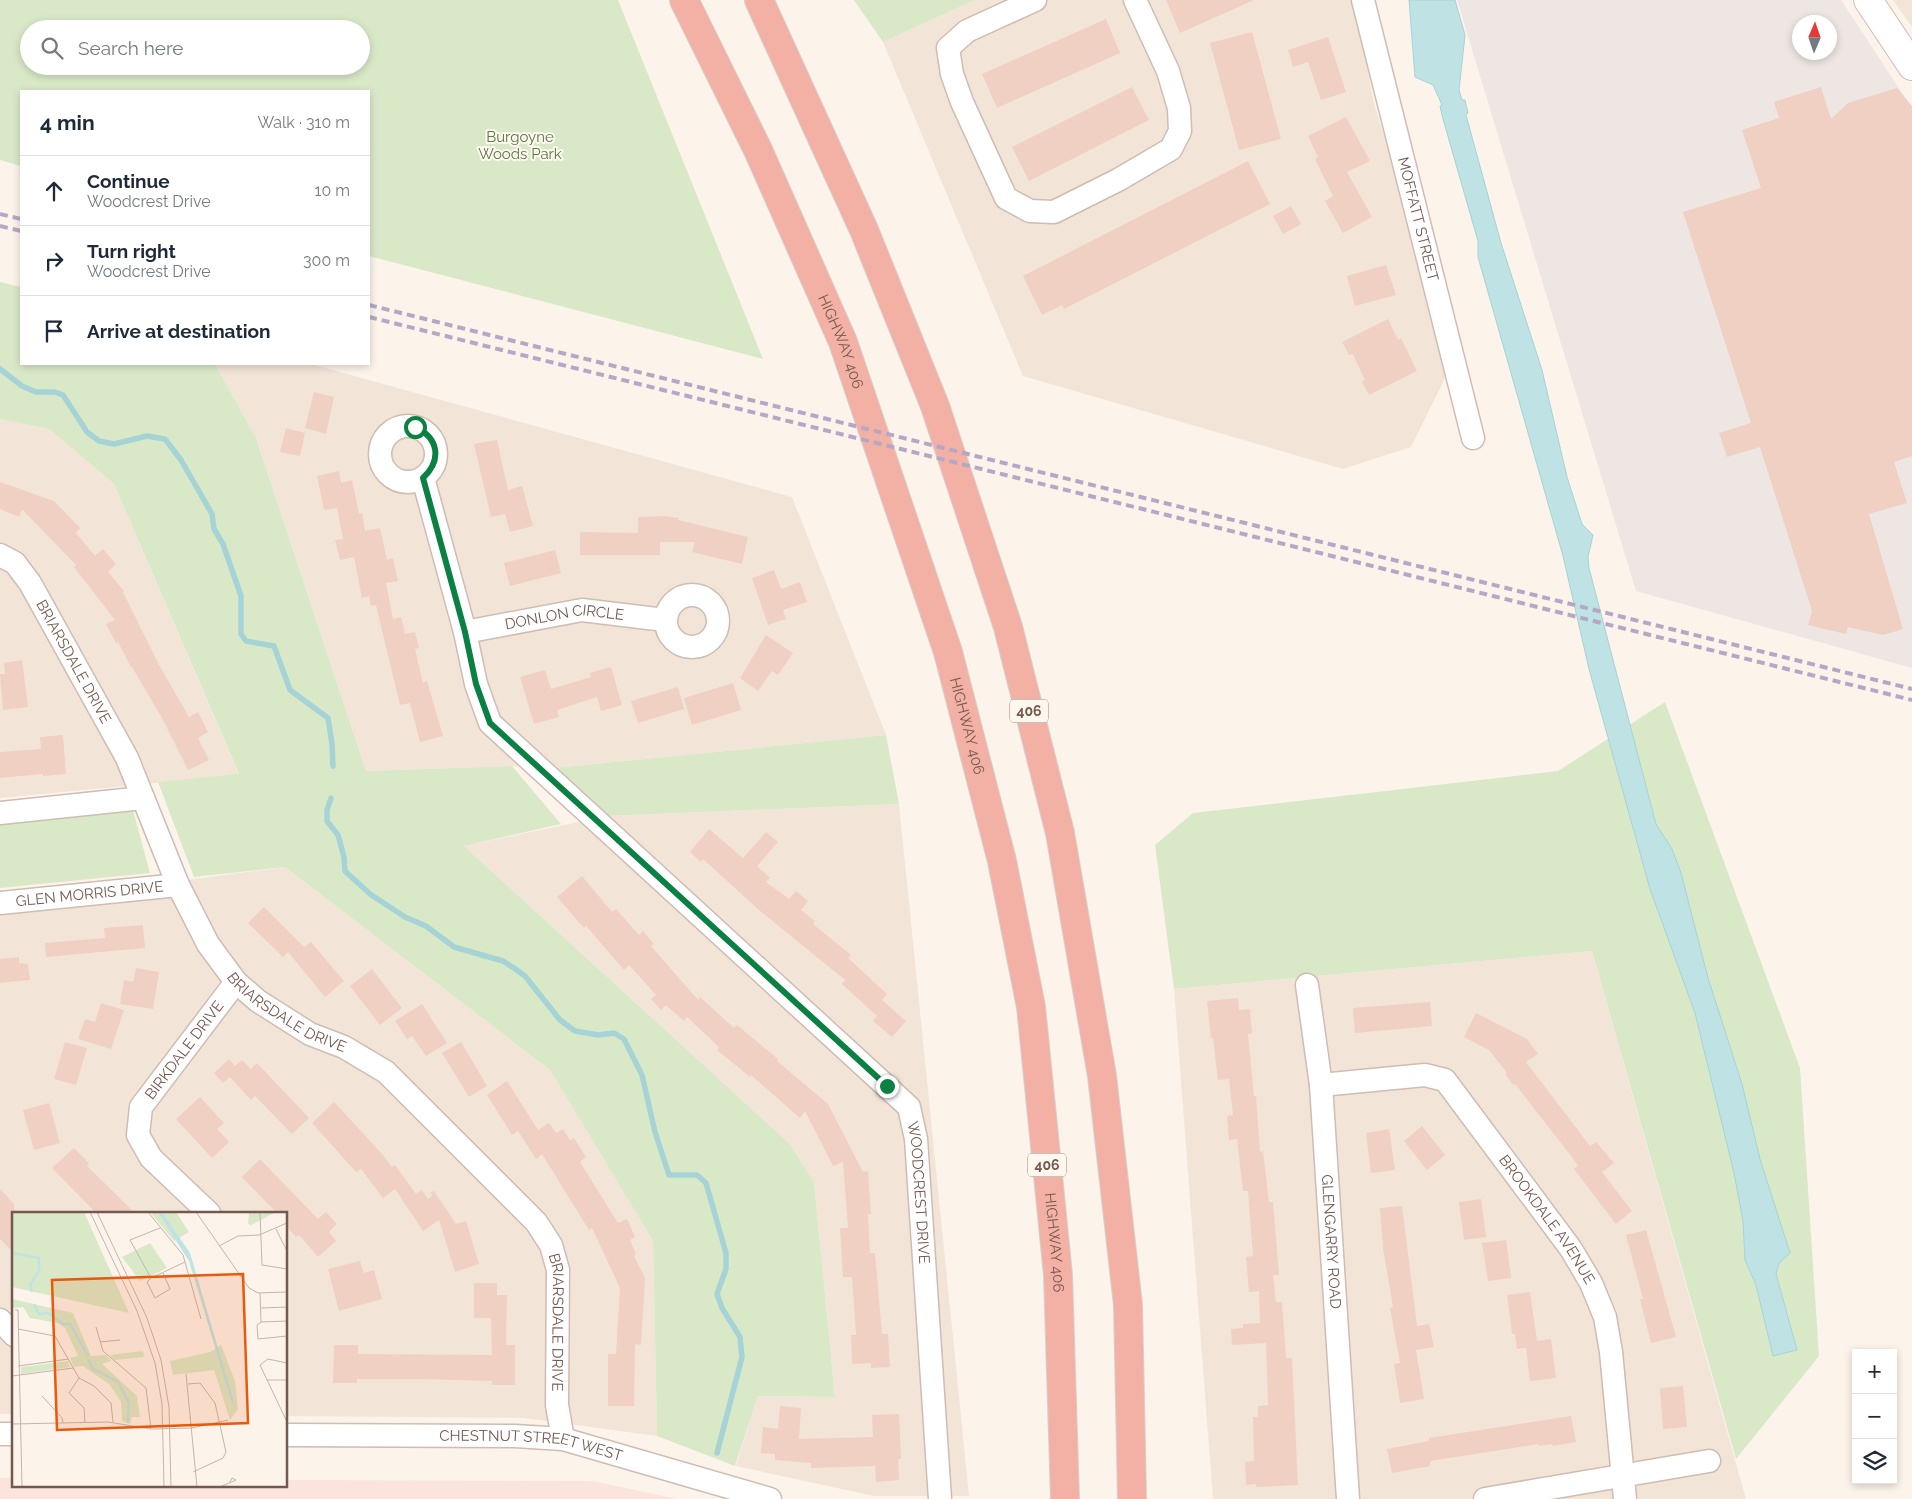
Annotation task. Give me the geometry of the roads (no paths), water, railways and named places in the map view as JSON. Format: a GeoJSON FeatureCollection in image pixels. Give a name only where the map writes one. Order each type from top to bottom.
{"type":"FeatureCollection","features":[{"type":"Feature","properties":{"kind":"highway","name":"HIGHWAY 406"},"geometry":{"type":"LineString","coordinates":[[684,0],[758,150],[843,342],[948,652],[1002,861],[1031,1007],[1058,1275],[1065,1486]]}},
{"type":"Feature","properties":{"kind":"highway","name":"406"},"geometry":{"type":"LineString","coordinates":[[759,0],[864,230],[935,406],[1008,627],[1060,833],[1102,1076],[1128,1304],[1132,1499]]}},
{"type":"Feature","properties":{"kind":"street"},"geometry":{"type":"LineString","coordinates":[[1036,0],[992,9],[948,48],[952,74],[962,102],[1006,198],[1030,211],[1054,212],[1118,180],[1171,149],[1180,131],[1179,108],[1168,72],[1135,0]]}},
{"type":"Feature","properties":{"kind":"street","name":"MOFFATT STREET"},"geometry":{"type":"LineString","coordinates":[[1363,0],[1473,438]]}},
{"type":"Feature","properties":{"kind":"street"},"geometry":{"type":"LineString","coordinates":[[1868,0],[1912,66]]}},
{"type":"Feature","properties":{"kind":"street","name":"WOODCREST DRIVE"},"geometry":{"type":"LineString","coordinates":[[423,478],[465,632],[476,684],[490,723],[909,1107],[916,1139],[940,1499]]}},
{"type":"Feature","properties":{"kind":"street","name":"BRIARSDALE DRIVE"},"geometry":{"type":"LineString","coordinates":[[0,556],[15,563],[30,583],[127,758],[178,884],[208,944],[236,982],[258,1001],[310,1034],[344,1047],[386,1072],[536,1222],[552,1245],[558,1270],[557,1405],[564,1439]]}},
{"type":"Feature","properties":{"kind":"street","name":"DONLON CIRCLE"},"geometry":{"type":"LineString","coordinates":[[465,632],[582,610],[666,620]]}},
{"type":"Feature","properties":{"kind":"street"},"geometry":{"type":"LineString","coordinates":[[0,812],[143,798]]}},
{"type":"Feature","properties":{"kind":"street","name":"GLEN MORRIS DRIVE"},"geometry":{"type":"LineString","coordinates":[[0,903],[178,884]]}},
{"type":"Feature","properties":{"kind":"street","name":"BIRKDALE DRIVE"},"geometry":{"type":"LineString","coordinates":[[208,1212],[151,1158],[138,1135],[141,1108],[236,982]]}},
{"type":"Feature","properties":{"kind":"street","name":"GLENGARRY ROAD"},"geometry":{"type":"LineString","coordinates":[[1307,985],[1321,1086],[1348,1499]]}},
{"type":"Feature","properties":{"kind":"street","name":"BROOKDALE AVENUE"},"geometry":{"type":"LineString","coordinates":[[1321,1086],[1425,1075],[1445,1080],[1571,1249],[1591,1283],[1605,1317],[1625,1499]]}},
{"type":"Feature","properties":{"kind":"street"},"geometry":{"type":"LineString","coordinates":[[0,1320],[12,1333]]}},
{"type":"Feature","properties":{"kind":"street","name":"CHESTNUT STREET WEST"},"geometry":{"type":"LineString","coordinates":[[288,1435],[515,1436],[564,1439],[770,1499]]}},
{"type":"Feature","properties":{"kind":"street"},"geometry":{"type":"LineString","coordinates":[[1485,1499],[1710,1461]]}},
{"type":"Feature","properties":{"kind":"water"},"geometry":{"type":"Polygon","coordinates":[[[1409,0],[1455,0],[1465,35],[1459,90],[1462,100],[1465,100],[1468,113],[1466,115],[1501,243],[1542,370],[1567,477],[1582,524],[1593,535],[1588,557],[1589,568],[1656,824],[1672,849],[1681,873],[1708,978],[1742,1084],[1760,1159],[1790,1253],[1779,1263],[1776,1274],[1797,1350],[1773,1356],[1756,1285],[1745,1260],[1743,1221],[1734,1173],[1695,1013],[1650,889],[1589,669],[1563,556],[1478,257],[1478,241],[1443,119],[1440,106],[1442,105],[1433,85],[1415,77],[1409,0]]]}},
{"type":"Feature","properties":{"kind":"waterway"},"geometry":{"type":"LineString","coordinates":[[0,369],[22,386],[36,392],[55,392],[63,395],[87,432],[99,441],[114,444],[147,436],[165,439],[181,460],[212,514],[214,529],[223,544],[241,596],[241,634],[246,641],[274,646],[290,690],[328,718],[333,766]]}},
{"type":"Feature","properties":{"kind":"waterway"},"geometry":{"type":"LineString","coordinates":[[331,798],[327,810],[327,821],[338,835],[344,857],[345,871],[370,894],[405,917],[426,926],[454,947],[503,961],[514,968],[525,976],[560,1020],[575,1031],[598,1035],[614,1033],[624,1039],[642,1075],[655,1132],[669,1175],[697,1175],[706,1183],[726,1253],[726,1269],[717,1294],[722,1308],[740,1337],[742,1357],[717,1453]]}},
{"type":"Feature","properties":{"kind":"railway"},"geometry":{"type":"LineString","coordinates":[[0,214],[20,219]]}},
{"type":"Feature","properties":{"kind":"railway"},"geometry":{"type":"LineString","coordinates":[[0,226],[20,231]]}},
{"type":"Feature","properties":{"kind":"railway"},"geometry":{"type":"LineString","coordinates":[[370,305],[1912,689]]}},
{"type":"Feature","properties":{"kind":"railway"},"geometry":{"type":"LineString","coordinates":[[370,317],[1912,700]]}},
{"type":"Feature","properties":{"kind":"park label","name":"Burgoyne Woods Park"},"geometry":{"type":"Point","coordinates":[520,146]}}]}
